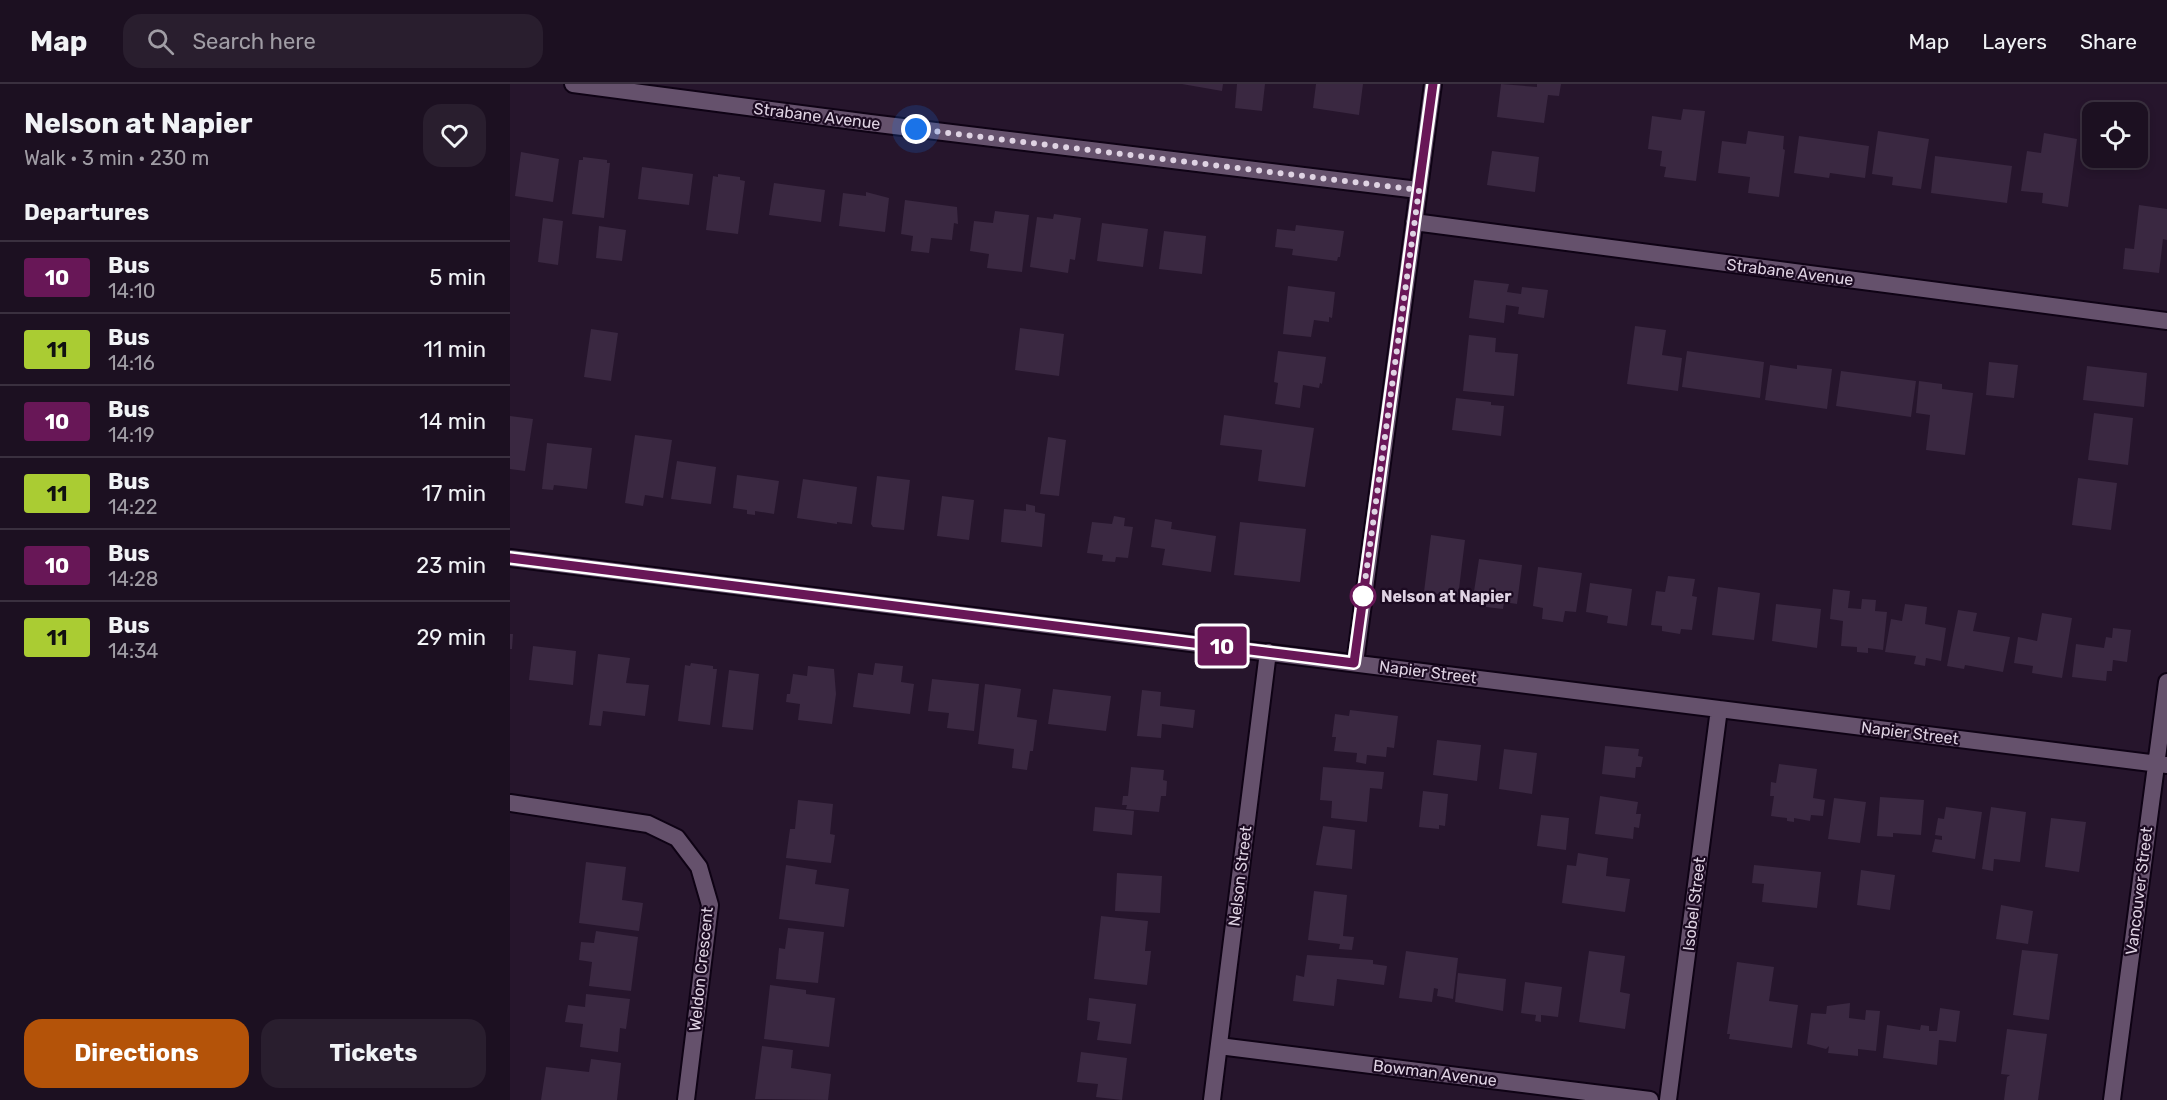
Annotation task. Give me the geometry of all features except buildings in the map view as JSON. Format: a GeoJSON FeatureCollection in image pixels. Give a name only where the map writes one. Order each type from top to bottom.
{"type":"FeatureCollection","features":[{"type":"Feature","properties":{"kind":"street","name":"Strabane Avenue"},"geometry":{"type":"LineString","coordinates":[[573,84],[1419,190]]}},
{"type":"Feature","properties":{"kind":"street"},"geometry":{"type":"LineString","coordinates":[[1354,663],[1433,84]]}},
{"type":"Feature","properties":{"kind":"street","name":"Strabane Avenue"},"geometry":{"type":"LineString","coordinates":[[1414,222],[2167,321]]}},
{"type":"Feature","properties":{"kind":"street","name":"Napier Street"},"geometry":{"type":"LineString","coordinates":[[510,558],[2162,764]]}},
{"type":"Feature","properties":{"kind":"street","name":"Nelson Street"},"geometry":{"type":"LineString","coordinates":[[1212,1100],[1268,652]]}},
{"type":"Feature","properties":{"kind":"street","name":"Vancouver Street"},"geometry":{"type":"LineString","coordinates":[[2112,1100],[2162,764],[2167,682]]}},
{"type":"Feature","properties":{"kind":"street","name":"Isobel Street"},"geometry":{"type":"LineString","coordinates":[[1668,1100],[1719,709]]}},
{"type":"Feature","properties":{"kind":"street","name":"Weldon Crescent"},"geometry":{"type":"LineString","coordinates":[[510,804],[648,824],[676,838],[699,867],[710,904],[686,1100]]}},
{"type":"Feature","properties":{"kind":"street","name":"Bowman Avenue"},"geometry":{"type":"LineString","coordinates":[[1219,1046],[1650,1100]]}},
{"type":"Feature","properties":{"kind":"bus line","name":"10"},"geometry":{"type":"LineString","coordinates":[[510,558],[1354,663],[1433,84]]}},
{"type":"Feature","properties":{"kind":"place","name":"Nelson at Napier"},"geometry":{"type":"Point","coordinates":[1363,596]}},
{"type":"Feature","properties":{"kind":"route"},"geometry":{"type":"LineString","coordinates":[[916,129],[1419,190],[1363,596]]}}]}
